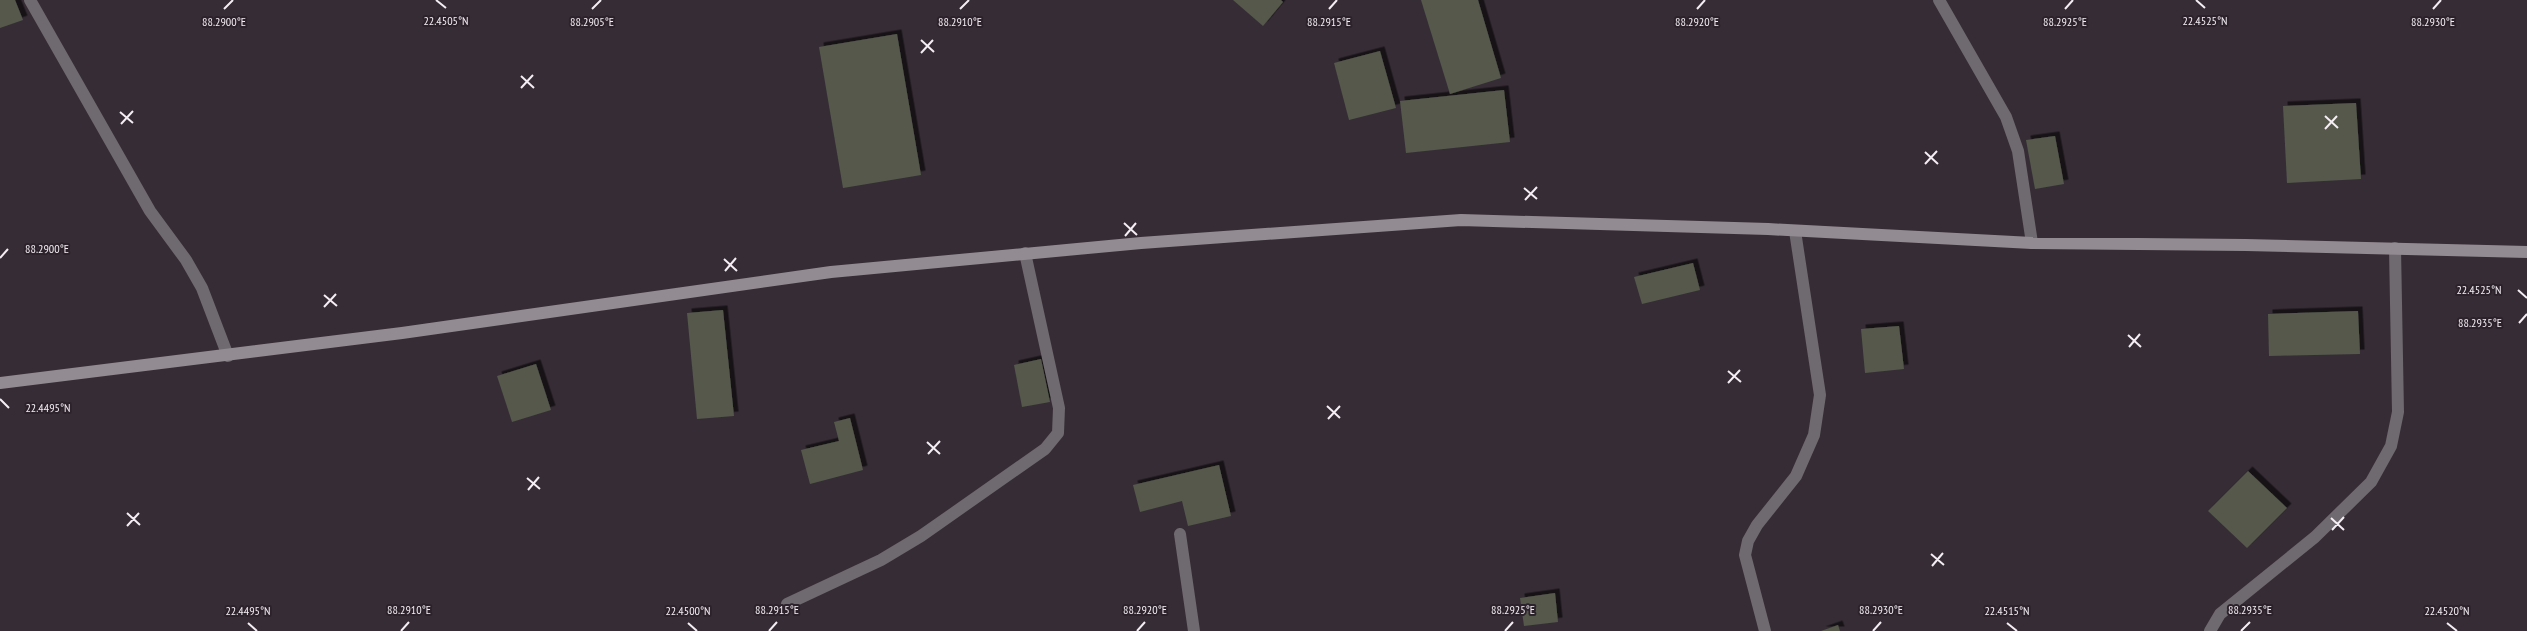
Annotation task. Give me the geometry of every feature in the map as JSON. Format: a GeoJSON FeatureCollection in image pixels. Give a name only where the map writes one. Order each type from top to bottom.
{"type":"FeatureCollection","features":[{"type":"Feature","properties":{"kind":"main road"},"geometry":{"type":"LineString","coordinates":[[0,383],[228,356],[831,272],[1141,243],[1461,220],[1795,231],[2032,243],[2395,248],[2527,252]]}},
{"type":"Feature","properties":{"kind":"street"},"geometry":{"type":"LineString","coordinates":[[30,0],[150,211],[186,260],[202,288],[228,356]]}},
{"type":"Feature","properties":{"kind":"street"},"geometry":{"type":"LineString","coordinates":[[1939,0],[2006,116],[2018,151],[2032,243]]}},
{"type":"Feature","properties":{"kind":"street"},"geometry":{"type":"LineString","coordinates":[[1765,631],[1745,555],[1748,541],[1757,525],[1796,476],[1814,435],[1820,395],[1795,231]]}},
{"type":"Feature","properties":{"kind":"street"},"geometry":{"type":"LineString","coordinates":[[2210,631],[2220,614],[2315,537],[2371,482],[2391,446],[2398,412],[2395,248]]}},
{"type":"Feature","properties":{"kind":"street"},"geometry":{"type":"LineString","coordinates":[[787,604],[881,560],[921,536],[1045,449],[1058,433],[1059,408],[1025,254]]}},
{"type":"Feature","properties":{"kind":"street"},"geometry":{"type":"LineString","coordinates":[[1180,534],[1194,631]]}},
{"type":"Feature","properties":{"kind":"building"},"geometry":{"type":"Polygon","coordinates":[[[0,0],[15,0],[23,20],[0,28],[0,0]]]}},
{"type":"Feature","properties":{"kind":"building"},"geometry":{"type":"Polygon","coordinates":[[[1233,0],[1281,0],[1283,2],[1263,26],[1233,0]]]}},
{"type":"Feature","properties":{"kind":"building"},"geometry":{"type":"Polygon","coordinates":[[[1421,0],[1478,0],[1501,78],[1450,94],[1421,0]]]}},
{"type":"Feature","properties":{"kind":"building"},"geometry":{"type":"Polygon","coordinates":[[[897,34],[921,175],[843,188],[819,47],[897,34]]]}},
{"type":"Feature","properties":{"kind":"building"},"geometry":{"type":"Polygon","coordinates":[[[1380,51],[1396,108],[1349,120],[1334,63],[1380,51]]]}},
{"type":"Feature","properties":{"kind":"building"},"geometry":{"type":"Polygon","coordinates":[[[1504,90],[1510,142],[1406,153],[1400,101],[1504,90]]]}},
{"type":"Feature","properties":{"kind":"building"},"geometry":{"type":"Polygon","coordinates":[[[2356,103],[2361,179],[2287,183],[2283,106],[2356,103]]]}},
{"type":"Feature","properties":{"kind":"building"},"geometry":{"type":"Polygon","coordinates":[[[2055,136],[2064,184],[2035,189],[2026,140],[2055,136]]]}},
{"type":"Feature","properties":{"kind":"building"},"geometry":{"type":"Polygon","coordinates":[[[1693,263],[1700,290],[1642,304],[1634,277],[1693,263]]]}},
{"type":"Feature","properties":{"kind":"building"},"geometry":{"type":"Polygon","coordinates":[[[723,310],[734,416],[697,419],[687,313],[723,310]]]}},
{"type":"Feature","properties":{"kind":"building"},"geometry":{"type":"Polygon","coordinates":[[[2358,311],[2360,354],[2269,356],[2268,314],[2358,311]]]}},
{"type":"Feature","properties":{"kind":"building"},"geometry":{"type":"Polygon","coordinates":[[[1899,326],[1904,369],[1865,373],[1861,329],[1899,326]]]}},
{"type":"Feature","properties":{"kind":"building"},"geometry":{"type":"Polygon","coordinates":[[[1041,359],[1050,402],[1022,407],[1014,365],[1041,359]]]}},
{"type":"Feature","properties":{"kind":"building"},"geometry":{"type":"Polygon","coordinates":[[[536,364],[551,410],[512,422],[497,376],[536,364]]]}},
{"type":"Feature","properties":{"kind":"building"},"geometry":{"type":"Polygon","coordinates":[[[850,418],[863,470],[810,484],[801,450],[839,441],[834,422],[850,418]]]}},
{"type":"Feature","properties":{"kind":"building"},"geometry":{"type":"Polygon","coordinates":[[[1219,465],[1231,516],[1188,526],[1182,501],[1140,512],[1133,485],[1219,465]]]}},
{"type":"Feature","properties":{"kind":"building"},"geometry":{"type":"Polygon","coordinates":[[[2248,471],[2287,508],[2247,548],[2208,511],[2248,471]]]}},
{"type":"Feature","properties":{"kind":"building"},"geometry":{"type":"Polygon","coordinates":[[[1555,593],[1558,622],[1524,626],[1520,598],[1555,593]]]}},
{"type":"Feature","properties":{"kind":"building"},"geometry":{"type":"Polygon","coordinates":[[[1838,625],[1840,631],[1821,631],[1838,625]]]}}]}
